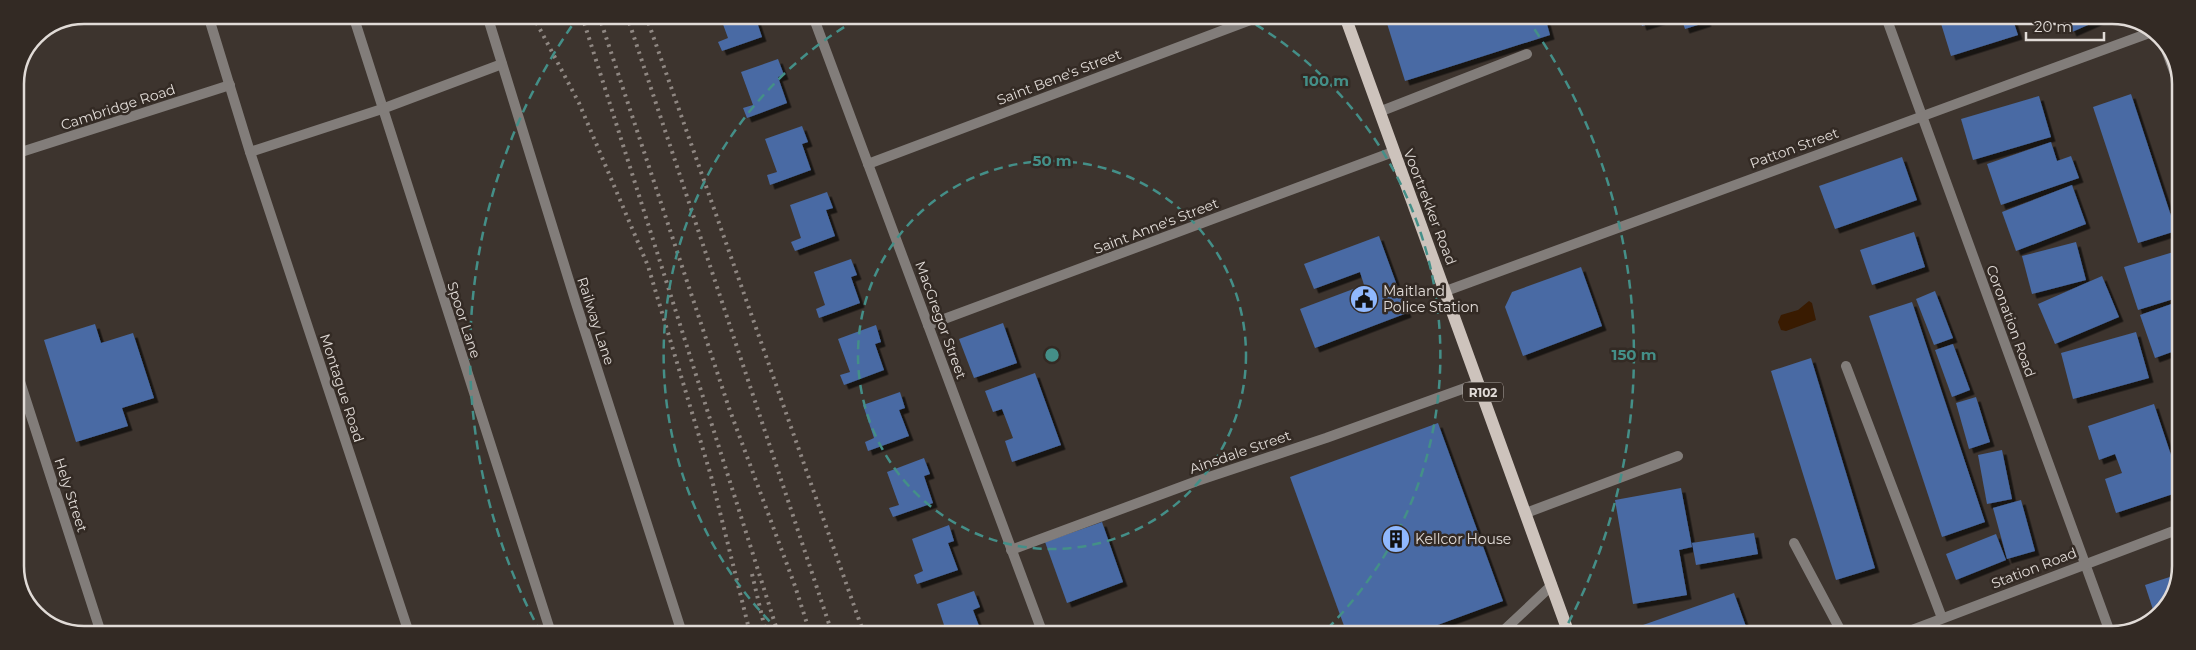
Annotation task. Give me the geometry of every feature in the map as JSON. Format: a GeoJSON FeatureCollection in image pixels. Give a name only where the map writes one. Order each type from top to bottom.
{"type":"FeatureCollection","features":[{"type":"Feature","properties":{"kind":"main road","name":"Voortrekker Road"},"geometry":{"type":"LineString","coordinates":[[1348,24],[1566,626]]}},
{"type":"Feature","properties":{"kind":"street","name":"Montague Road"},"geometry":{"type":"LineString","coordinates":[[211,24],[250,152],[407,626]]}},
{"type":"Feature","properties":{"kind":"street","name":"Spoor Lane"},"geometry":{"type":"LineString","coordinates":[[356,24],[549,626]]}},
{"type":"Feature","properties":{"kind":"street","name":"Railway Lane"},"geometry":{"type":"LineString","coordinates":[[490,24],[680,626]]}},
{"type":"Feature","properties":{"kind":"street","name":"MacGregor Street"},"geometry":{"type":"LineString","coordinates":[[816,24],[1040,626]]}},
{"type":"Feature","properties":{"kind":"street","name":"Saint Bene's Street"},"geometry":{"type":"LineString","coordinates":[[868,164],[1240,24]]}},
{"type":"Feature","properties":{"kind":"street","name":"Coronation Road"},"geometry":{"type":"LineString","coordinates":[[1888,24],[2108,626]]}},
{"type":"Feature","properties":{"kind":"street","name":"Patton Street"},"geometry":{"type":"LineString","coordinates":[[1446,291],[1921,115],[2145,34]]}},
{"type":"Feature","properties":{"kind":"street"},"geometry":{"type":"LineString","coordinates":[[1379,112],[1527,54]]}},
{"type":"Feature","properties":{"kind":"street"},"geometry":{"type":"LineString","coordinates":[[250,152],[382,109],[502,64]]}},
{"type":"Feature","properties":{"kind":"street","name":"Cambridge Road"},"geometry":{"type":"LineString","coordinates":[[24,151],[230,85]]}},
{"type":"Feature","properties":{"kind":"street","name":"Saint Anne's Street"},"geometry":{"type":"LineString","coordinates":[[928,325],[1393,152]]}},
{"type":"Feature","properties":{"kind":"street"},"geometry":{"type":"LineString","coordinates":[[1846,366],[1942,618]]}},
{"type":"Feature","properties":{"kind":"street","name":"Ainsdale Street"},"geometry":{"type":"LineString","coordinates":[[1011,550],[1197,481],[1326,438],[1479,383]]}},
{"type":"Feature","properties":{"kind":"street","name":"Hely Street"},"geometry":{"type":"LineString","coordinates":[[24,394],[99,626]]}},
{"type":"Feature","properties":{"kind":"street"},"geometry":{"type":"LineString","coordinates":[[1526,513],[1678,456]]}},
{"type":"Feature","properties":{"kind":"street","name":"Station Road"},"geometry":{"type":"LineString","coordinates":[[1922,626],[2172,533]]}},
{"type":"Feature","properties":{"kind":"street"},"geometry":{"type":"LineString","coordinates":[[1794,543],[1838,626]]}},
{"type":"Feature","properties":{"kind":"street"},"geometry":{"type":"LineString","coordinates":[[1508,626],[1552,585]]}},
{"type":"Feature","properties":{"kind":"shaded area"},"geometry":{"type":"Polygon","coordinates":[[[1809,301],[1812,303],[1816,320],[1786,331],[1781,330],[1778,322],[1781,315],[1798,310],[1809,301]]]}},
{"type":"Feature","properties":{"kind":"building"},"geometry":{"type":"Polygon","coordinates":[[[723,24],[758,24],[762,37],[722,51],[718,42],[728,38],[723,24]]]}},
{"type":"Feature","properties":{"kind":"building"},"geometry":{"type":"Polygon","coordinates":[[[1387,24],[1547,24],[1550,35],[1405,81],[1387,24]]]}},
{"type":"Feature","properties":{"kind":"building"},"geometry":{"type":"Polygon","coordinates":[[[1683,24],[1701,24],[1685,29],[1683,24]]]}},
{"type":"Feature","properties":{"kind":"building"},"geometry":{"type":"Polygon","coordinates":[[[1941,24],[2014,24],[2018,35],[1951,56],[1941,24]]]}},
{"type":"Feature","properties":{"kind":"building"},"geometry":{"type":"Polygon","coordinates":[[[2069,24],[2090,24],[2072,32],[2069,24]]]}},
{"type":"Feature","properties":{"kind":"building"},"geometry":{"type":"Polygon","coordinates":[[[778,59],[784,75],[778,77],[787,103],[747,118],[743,108],[753,105],[741,72],[778,59]]]}},
{"type":"Feature","properties":{"kind":"building"},"geometry":{"type":"Polygon","coordinates":[[[2131,94],[2172,219],[2172,232],[2138,243],[2093,107],[2131,94]]]}},
{"type":"Feature","properties":{"kind":"building"},"geometry":{"type":"Polygon","coordinates":[[[2039,96],[2051,137],[1973,160],[1961,119],[2039,96]]]}},
{"type":"Feature","properties":{"kind":"building"},"geometry":{"type":"Polygon","coordinates":[[[802,126],[808,142],[802,144],[811,170],[770,185],[767,175],[777,172],[765,139],[802,126]]]}},
{"type":"Feature","properties":{"kind":"building"},"geometry":{"type":"Polygon","coordinates":[[[2051,142],[2057,161],[2071,156],[2079,178],[2001,205],[1987,164],[2051,142]]]}},
{"type":"Feature","properties":{"kind":"building"},"geometry":{"type":"Polygon","coordinates":[[[1902,157],[1917,200],[1835,229],[1819,186],[1902,157]]]}},
{"type":"Feature","properties":{"kind":"building"},"geometry":{"type":"Polygon","coordinates":[[[2072,185],[2086,224],[2016,251],[2002,212],[2072,185]]]}},
{"type":"Feature","properties":{"kind":"building"},"geometry":{"type":"Polygon","coordinates":[[[827,192],[833,208],[826,210],[835,236],[795,251],[791,242],[801,238],[790,205],[827,192]]]}},
{"type":"Feature","properties":{"kind":"building"},"geometry":{"type":"Polygon","coordinates":[[[1914,232],[1925,267],[1872,285],[1860,250],[1914,232]]]}},
{"type":"Feature","properties":{"kind":"building","name":"Maitland Police Station"},"geometry":{"type":"Polygon","coordinates":[[[1379,236],[1407,313],[1315,348],[1300,309],[1364,285],[1360,272],[1314,289],[1304,264],[1379,236]]]}},
{"type":"Feature","properties":{"kind":"building"},"geometry":{"type":"Polygon","coordinates":[[[2076,242],[2086,280],[2032,294],[2022,256],[2076,242]]]}},
{"type":"Feature","properties":{"kind":"building"},"geometry":{"type":"Polygon","coordinates":[[[2172,252],[2172,299],[2138,310],[2124,267],[2172,252]]]}},
{"type":"Feature","properties":{"kind":"building"},"geometry":{"type":"Polygon","coordinates":[[[851,259],[857,275],[851,277],[860,303],[819,318],[816,309],[825,305],[814,272],[851,259]]]}},
{"type":"Feature","properties":{"kind":"building"},"geometry":{"type":"Polygon","coordinates":[[[1581,267],[1602,326],[1523,356],[1505,307],[1512,292],[1581,267]]]}},
{"type":"Feature","properties":{"kind":"building"},"geometry":{"type":"Polygon","coordinates":[[[2102,276],[2119,317],[2055,344],[2038,304],[2102,276]]]}},
{"type":"Feature","properties":{"kind":"building"},"geometry":{"type":"Polygon","coordinates":[[[1935,291],[1953,338],[1934,345],[1916,299],[1935,291]]]}},
{"type":"Feature","properties":{"kind":"building"},"geometry":{"type":"Polygon","coordinates":[[[1912,302],[1985,522],[1942,537],[1869,316],[1912,302]]]}},
{"type":"Feature","properties":{"kind":"building"},"geometry":{"type":"Polygon","coordinates":[[[2172,304],[2172,352],[2155,358],[2140,315],[2172,304]]]}},
{"type":"Feature","properties":{"kind":"building"},"geometry":{"type":"Polygon","coordinates":[[[1003,323],[1017,363],[974,378],[959,339],[1003,323]]]}},
{"type":"Feature","properties":{"kind":"building"},"geometry":{"type":"Polygon","coordinates":[[[95,324],[101,343],[133,333],[154,398],[122,408],[128,426],[76,442],[44,340],[95,324]]]}},
{"type":"Feature","properties":{"kind":"building"},"geometry":{"type":"Polygon","coordinates":[[[876,325],[881,342],[875,344],[884,370],[844,385],[840,375],[850,372],[838,339],[876,325]]]}},
{"type":"Feature","properties":{"kind":"building"},"geometry":{"type":"Polygon","coordinates":[[[2136,332],[2149,378],[2073,399],[2061,353],[2136,332]]]}},
{"type":"Feature","properties":{"kind":"building"},"geometry":{"type":"Polygon","coordinates":[[[1953,344],[1970,390],[1952,397],[1935,350],[1953,344]]]}},
{"type":"Feature","properties":{"kind":"building"},"geometry":{"type":"Polygon","coordinates":[[[1811,358],[1875,568],[1836,580],[1771,371],[1811,358]]]}},
{"type":"Feature","properties":{"kind":"building"},"geometry":{"type":"Polygon","coordinates":[[[1035,373],[1061,445],[1012,462],[1005,441],[1013,438],[1002,409],[993,412],[985,391],[1035,373]]]}},
{"type":"Feature","properties":{"kind":"building"},"geometry":{"type":"Polygon","coordinates":[[[900,392],[905,408],[899,410],[909,436],[868,451],[865,442],[874,438],[863,405],[900,392]]]}},
{"type":"Feature","properties":{"kind":"building"},"geometry":{"type":"Polygon","coordinates":[[[1976,397],[1990,442],[1969,449],[1956,403],[1976,397]]]}},
{"type":"Feature","properties":{"kind":"building"},"geometry":{"type":"Polygon","coordinates":[[[2154,404],[2172,458],[2172,494],[2116,513],[2105,479],[2122,473],[2115,454],[2099,460],[2088,426],[2154,404]]]}},
{"type":"Feature","properties":{"kind":"building","name":"Kellcor House"},"geometry":{"type":"Polygon","coordinates":[[[1438,423],[1503,601],[1435,626],[1344,626],[1290,477],[1438,423]]]}},
{"type":"Feature","properties":{"kind":"building"},"geometry":{"type":"Polygon","coordinates":[[[2002,450],[2012,499],[1987,504],[1978,455],[2002,450]]]}},
{"type":"Feature","properties":{"kind":"building"},"geometry":{"type":"Polygon","coordinates":[[[924,458],[930,474],[924,476],[933,503],[893,517],[889,508],[899,505],[887,472],[924,458]]]}},
{"type":"Feature","properties":{"kind":"building"},"geometry":{"type":"Polygon","coordinates":[[[1681,488],[1692,547],[1679,550],[1687,595],[1633,604],[1615,500],[1681,488]]]}},
{"type":"Feature","properties":{"kind":"building"},"geometry":{"type":"Polygon","coordinates":[[[2021,500],[2035,551],[2007,559],[1993,508],[2021,500]]]}},
{"type":"Feature","properties":{"kind":"building"},"geometry":{"type":"Polygon","coordinates":[[[1102,522],[1123,582],[1067,603],[1045,542],[1102,522]]]}},
{"type":"Feature","properties":{"kind":"building"},"geometry":{"type":"Polygon","coordinates":[[[949,525],[954,541],[948,543],[958,570],[917,584],[914,575],[923,571],[912,539],[949,525]]]}},
{"type":"Feature","properties":{"kind":"building"},"geometry":{"type":"Polygon","coordinates":[[[1754,533],[1758,554],[1696,565],[1692,543],[1754,533]]]}},
{"type":"Feature","properties":{"kind":"building"},"geometry":{"type":"Polygon","coordinates":[[[1996,534],[2006,560],[1956,580],[1946,554],[1996,534]]]}},
{"type":"Feature","properties":{"kind":"building"},"geometry":{"type":"Polygon","coordinates":[[[2171,576],[2168,589],[2153,610],[2145,585],[2171,576]]]}},
{"type":"Feature","properties":{"kind":"building"},"geometry":{"type":"Polygon","coordinates":[[[974,591],[980,607],[973,610],[979,626],[944,626],[937,604],[974,591]]]}},
{"type":"Feature","properties":{"kind":"building"},"geometry":{"type":"Polygon","coordinates":[[[1734,593],[1746,626],[1640,626],[1734,593]]]}},
{"type":"Feature","properties":{"kind":"railway"},"geometry":{"type":"LineString","coordinates":[[537,24],[579,103],[648,266],[711,476],[748,626]]}},
{"type":"Feature","properties":{"kind":"railway"},"geometry":{"type":"LineString","coordinates":[[585,24],[776,626]]}},
{"type":"Feature","properties":{"kind":"railway"},"geometry":{"type":"LineString","coordinates":[[602,24],[729,408],[795,586],[808,626]]}},
{"type":"Feature","properties":{"kind":"railway"},"geometry":{"type":"LineString","coordinates":[[630,24],[830,626]]}},
{"type":"Feature","properties":{"kind":"railway"},"geometry":{"type":"LineString","coordinates":[[649,24],[861,626]]}},
{"type":"Feature","properties":{"kind":"railway"},"geometry":{"type":"LineString","coordinates":[[752,574],[764,626]]}},
{"type":"Feature","properties":{"kind":"place","name":"Maitland Police Station"},"geometry":{"type":"Point","coordinates":[1364,299]}},
{"type":"Feature","properties":{"kind":"place","name":"Kellcor House"},"geometry":{"type":"Point","coordinates":[1396,539]}}]}
